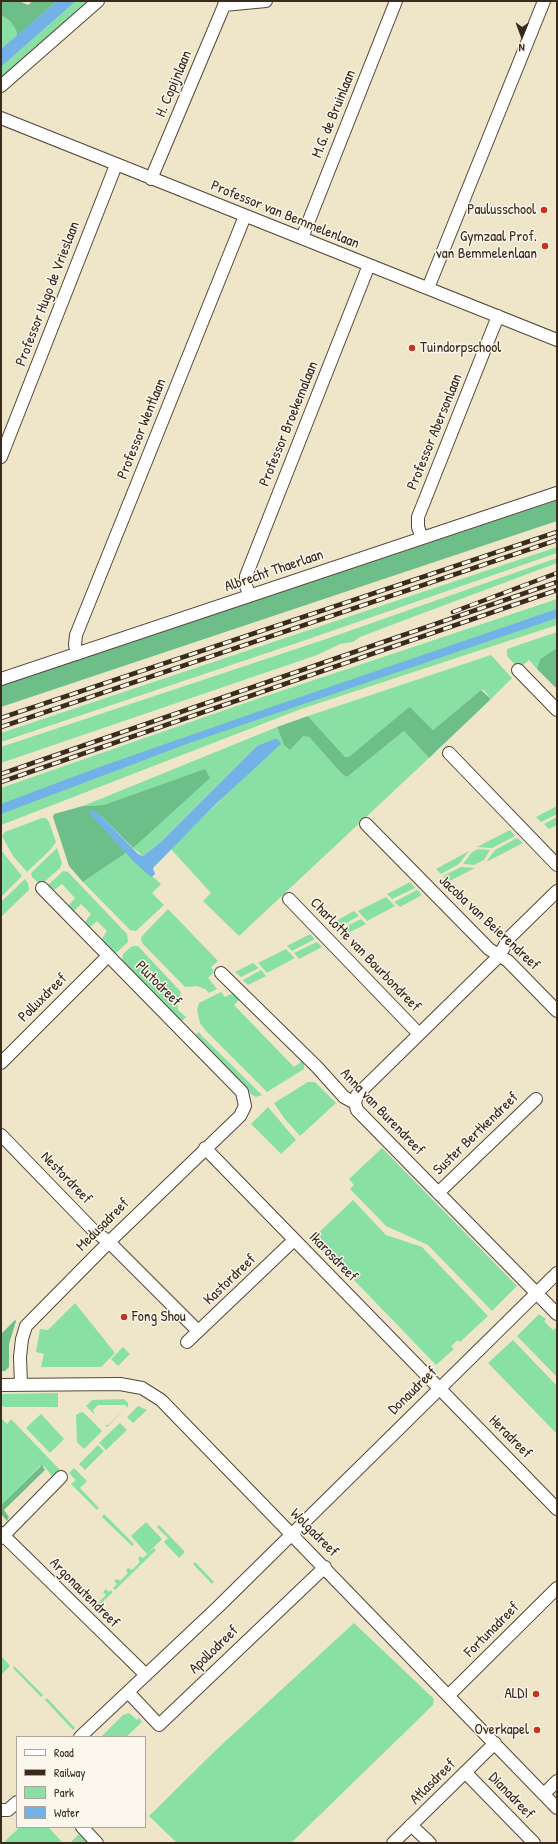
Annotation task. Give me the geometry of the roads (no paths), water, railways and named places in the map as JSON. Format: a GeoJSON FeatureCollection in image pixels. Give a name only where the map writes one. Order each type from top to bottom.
{"type":"FeatureCollection","features":[{"type":"Feature","properties":{"kind":"street"},"geometry":{"type":"LineString","coordinates":[[1,86],[98,1]]}},
{"type":"Feature","properties":{"kind":"street"},"geometry":{"type":"LineString","coordinates":[[225,3],[266,1]]}},
{"type":"Feature","properties":{"kind":"street","name":"M.G. de Bruinlaan"},"geometry":{"type":"LineString","coordinates":[[302,238],[396,1]]}},
{"type":"Feature","properties":{"kind":"street"},"geometry":{"type":"LineString","coordinates":[[428,288],[544,1]]}},
{"type":"Feature","properties":{"kind":"street","name":"H. Copijnlaan"},"geometry":{"type":"LineString","coordinates":[[151,179],[225,3]]}},
{"type":"Feature","properties":{"kind":"street","name":"Professor van Bemmelenlaan"},"geometry":{"type":"LineString","coordinates":[[1,118],[557,340]]}},
{"type":"Feature","properties":{"kind":"street","name":"Professor Hugo de Vrieslaan"},"geometry":{"type":"LineString","coordinates":[[1,457],[116,165]]}},
{"type":"Feature","properties":{"kind":"street","name":"Professor Wentlaan"},"geometry":{"type":"LineString","coordinates":[[77,654],[75,645],[76,635],[245,216]]}},
{"type":"Feature","properties":{"kind":"street","name":"Professor Broekemalaan"},"geometry":{"type":"LineString","coordinates":[[250,596],[246,586],[246,576],[369,265]]}},
{"type":"Feature","properties":{"kind":"street","name":"Professor Abersonlaan"},"geometry":{"type":"LineString","coordinates":[[422,538],[418,527],[418,517],[498,316]]}},
{"type":"Feature","properties":{"kind":"street","name":"Albrecht Thaerlaan"},"geometry":{"type":"LineString","coordinates":[[1,679],[557,493]]}},
{"type":"Feature","properties":{"kind":"street"},"geometry":{"type":"LineString","coordinates":[[518,670],[557,710]]}},
{"type":"Feature","properties":{"kind":"street"},"geometry":{"type":"LineString","coordinates":[[448,753],[557,865]]}},
{"type":"Feature","properties":{"kind":"street","name":"Jacoba van Beierendreef"},"geometry":{"type":"LineString","coordinates":[[366,824],[489,950],[508,961],[557,1011]]}},
{"type":"Feature","properties":{"kind":"street","name":"Plutodreef"},"geometry":{"type":"LineString","coordinates":[[42,888],[242,1092],[245,1106]]}},
{"type":"Feature","properties":{"kind":"street","name":"Charlotte van Bourbondreef"},"geometry":{"type":"LineString","coordinates":[[355,1103],[357,1095],[499,956],[509,938],[557,891]]}},
{"type":"Feature","properties":{"kind":"street","name":"Charlotte van Bourbondreef"},"geometry":{"type":"LineString","coordinates":[[289,899],[419,1034]]}},
{"type":"Feature","properties":{"kind":"street","name":"Polluxdreef"},"geometry":{"type":"LineString","coordinates":[[1,1063],[108,956]]}},
{"type":"Feature","properties":{"kind":"street","name":"Anna van Burendreef"},"geometry":{"type":"LineString","coordinates":[[221,973],[317,1067],[344,1097],[355,1103],[357,1110],[557,1314]]}},
{"type":"Feature","properties":{"kind":"street","name":"Suster Bertkendreef"},"geometry":{"type":"LineString","coordinates":[[438,1193],[536,1099]]}},
{"type":"Feature","properties":{"kind":"street","name":"Medusadreef"},"geometry":{"type":"LineString","coordinates":[[21,1385],[22,1339],[26,1326],[109,1242],[240,1116],[245,1106]]}},
{"type":"Feature","properties":{"kind":"street","name":"Nestordreef"},"geometry":{"type":"LineString","coordinates":[[1,1135],[93,1230],[109,1242],[198,1331]]}},
{"type":"Feature","properties":{"kind":"street","name":"Ikarosdreef"},"geometry":{"type":"LineString","coordinates":[[205,1148],[439,1388]]}},
{"type":"Feature","properties":{"kind":"street","name":"Kastordreef"},"geometry":{"type":"LineString","coordinates":[[187,1342],[294,1240]]}},
{"type":"Feature","properties":{"kind":"street","name":"Donaudreef"},"geometry":{"type":"LineString","coordinates":[[292,1534],[557,1273]]}},
{"type":"Feature","properties":{"kind":"street","name":"Wolgadreef"},"geometry":{"type":"LineString","coordinates":[[1,1385],[120,1384],[147,1390],[161,1400],[449,1695],[557,1808]]}},
{"type":"Feature","properties":{"kind":"street","name":"Heradreef"},"geometry":{"type":"LineString","coordinates":[[439,1388],[557,1509]]}},
{"type":"Feature","properties":{"kind":"street"},"geometry":{"type":"LineString","coordinates":[[2,1535],[61,1477]]}},
{"type":"Feature","properties":{"kind":"street","name":"Apollodreef"},"geometry":{"type":"LineString","coordinates":[[81,1736],[292,1534]]}},
{"type":"Feature","properties":{"kind":"street","name":"Argonautendreef"},"geometry":{"type":"LineString","coordinates":[[2,1535],[146,1675]]}},
{"type":"Feature","properties":{"kind":"street","name":"Apollodreef"},"geometry":{"type":"LineString","coordinates":[[128,1692],[160,1725],[324,1567]]}},
{"type":"Feature","properties":{"kind":"street","name":"Fortunadreef"},"geometry":{"type":"LineString","coordinates":[[449,1695],[557,1588]]}},
{"type":"Feature","properties":{"kind":"street","name":"Atlasdreef"},"geometry":{"type":"LineString","coordinates":[[393,1843],[495,1743]]}},
{"type":"Feature","properties":{"kind":"street","name":"Dianadreef"},"geometry":{"type":"LineString","coordinates":[[465,1772],[534,1843]]}},
{"type":"Feature","properties":{"kind":"street"},"geometry":{"type":"LineString","coordinates":[[544,1794],[557,1781]]}},
{"type":"Feature","properties":{"kind":"street"},"geometry":{"type":"LineString","coordinates":[[1,1810],[8,1810],[16,1803]]}},
{"type":"Feature","properties":{"kind":"street"},"geometry":{"type":"LineString","coordinates":[[411,1825],[430,1843]]}},
{"type":"Feature","properties":{"kind":"street"},"geometry":{"type":"LineString","coordinates":[[83,1828],[97,1843]]}},
{"type":"Feature","properties":{"kind":"water"},"geometry":{"type":"Polygon","coordinates":[[[57,1],[76,1],[1,67],[1,49],[57,1]]]}},
{"type":"Feature","properties":{"kind":"water"},"geometry":{"type":"Polygon","coordinates":[[[557,609],[557,618],[192,742],[1,814],[1,804],[94,769],[557,609]]]}},
{"type":"Feature","properties":{"kind":"water"},"geometry":{"type":"Polygon","coordinates":[[[278,739],[281,744],[217,803],[153,868],[155,874],[151,877],[134,862],[88,812],[93,810],[102,817],[138,854],[143,856],[161,842],[257,746],[278,739]]]}},
{"type":"Feature","properties":{"kind":"railway"},"geometry":{"type":"LineString","coordinates":[[1,718],[557,532]]}},
{"type":"Feature","properties":{"kind":"railway"},"geometry":{"type":"LineString","coordinates":[[1,727],[557,540]]}},
{"type":"Feature","properties":{"kind":"railway"},"geometry":{"type":"LineString","coordinates":[[453,612],[557,573]]}},
{"type":"Feature","properties":{"kind":"railway"},"geometry":{"type":"LineString","coordinates":[[1,774],[557,582]]}},
{"type":"Feature","properties":{"kind":"railway"},"geometry":{"type":"LineString","coordinates":[[1,782],[557,590]]}},
{"type":"Feature","properties":{"kind":"place","name":"Paulusschool"},"geometry":{"type":"Point","coordinates":[544,210]}},
{"type":"Feature","properties":{"kind":"place","name":"Gymzaal Prof. van Bemmelenlaan"},"geometry":{"type":"Point","coordinates":[545,246]}},
{"type":"Feature","properties":{"kind":"place","name":"Tuindorpschool"},"geometry":{"type":"Point","coordinates":[412,348]}},
{"type":"Feature","properties":{"kind":"place","name":"Fong Shou"},"geometry":{"type":"Point","coordinates":[124,1317]}},
{"type":"Feature","properties":{"kind":"place","name":"ALDI"},"geometry":{"type":"Point","coordinates":[536,1694]}},
{"type":"Feature","properties":{"kind":"place","name":"Overkapel"},"geometry":{"type":"Point","coordinates":[537,1730]}}]}
